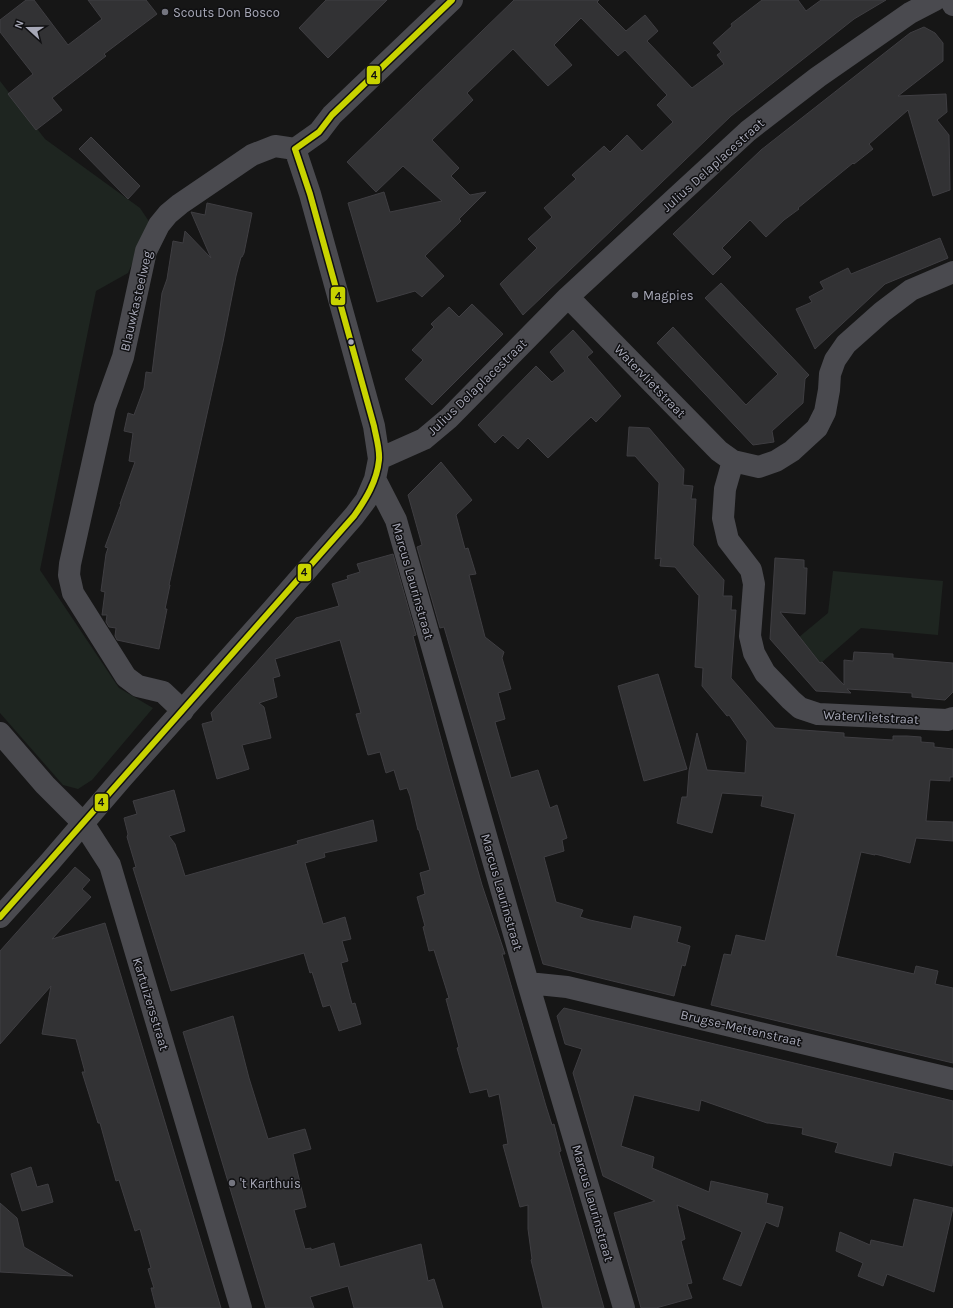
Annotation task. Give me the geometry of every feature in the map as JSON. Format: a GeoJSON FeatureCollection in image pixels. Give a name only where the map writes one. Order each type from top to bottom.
{"type":"FeatureCollection","features":[{"type":"Feature","properties":{"kind":"street"},"geometry":{"type":"LineString","coordinates":[[0,918],[354,516],[366,500],[377,469],[374,426],[310,194],[295,149],[319,132],[332,115],[452,0]]}},
{"type":"Feature","properties":{"kind":"street","name":"Julius Delaplacestraat"},"geometry":{"type":"LineString","coordinates":[[377,469],[424,440],[568,298],[748,131],[842,60],[910,13],[935,0]]}},
{"type":"Feature","properties":{"kind":"street"},"geometry":{"type":"LineString","coordinates":[[951,0],[953,5]]}},
{"type":"Feature","properties":{"kind":"street","name":"Blauwkasteelweg"},"geometry":{"type":"LineString","coordinates":[[183,711],[163,692],[138,686],[126,677],[73,593],[69,575],[70,564],[103,414],[123,357],[146,251],[159,225],[168,214],[180,204],[252,155],[275,146],[295,149]]}},
{"type":"Feature","properties":{"kind":"street","name":"Watervlietstraat"},"geometry":{"type":"LineString","coordinates":[[568,298],[719,451],[734,461],[759,466],[776,461],[792,451],[817,428],[825,412],[830,374],[835,360],[846,344],[882,312],[911,290],[950,281]]}},
{"type":"Feature","properties":{"kind":"street","name":"Watervlietstraat"},"geometry":{"type":"LineString","coordinates":[[734,461],[725,489],[723,518],[728,540],[751,570],[754,584],[750,636],[754,653],[765,673],[790,700],[800,708],[818,714],[947,720],[953,718]]}},
{"type":"Feature","properties":{"kind":"street","name":"Marcus Laurinstraat"},"geometry":{"type":"LineString","coordinates":[[377,469],[396,520],[528,982],[624,1308]]}},
{"type":"Feature","properties":{"kind":"street","name":"Kartuizersstraat"},"geometry":{"type":"LineString","coordinates":[[0,733],[45,785],[83,823],[110,865],[241,1308]]}},
{"type":"Feature","properties":{"kind":"street","name":"Brugse-Mettenstraat"},"geometry":{"type":"LineString","coordinates":[[528,982],[567,987],[953,1079]]}},
{"type":"Feature","properties":{"kind":"shaded area"},"geometry":{"type":"Polygon","coordinates":[[[0,81],[45,139],[140,208],[150,223],[128,273],[96,291],[40,570],[119,688],[153,708],[92,780],[78,789],[63,785],[0,713],[0,81]]]}},
{"type":"Feature","properties":{"kind":"shaded area"},"geometry":{"type":"Polygon","coordinates":[[[833,571],[943,581],[938,635],[861,628],[804,678],[781,652],[828,613],[833,571]]]}},
{"type":"Feature","properties":{"kind":"building"},"geometry":{"type":"Polygon","coordinates":[[[26,0],[34,0],[68,45],[102,19],[88,0],[146,0],[157,14],[104,54],[106,56],[52,98],[62,110],[36,130],[8,94],[33,74],[0,32],[0,20],[26,0]]]}},
{"type":"Feature","properties":{"kind":"building"},"geometry":{"type":"Polygon","coordinates":[[[326,0],[387,0],[328,58],[299,28],[326,0]]]}},
{"type":"Feature","properties":{"kind":"building"},"geometry":{"type":"Polygon","coordinates":[[[514,0],[599,0],[597,2],[626,31],[645,15],[658,31],[647,41],[692,88],[724,64],[717,55],[721,52],[713,43],[732,26],[731,24],[762,0],[798,0],[806,11],[821,0],[886,0],[854,19],[731,116],[523,315],[500,284],[537,248],[528,239],[552,217],[544,208],[576,179],[572,175],[604,146],[610,152],[627,135],[642,151],[673,122],[657,105],[667,95],[625,50],[618,56],[581,18],[554,45],[572,65],[548,86],[513,49],[467,93],[473,100],[432,140],[459,168],[451,176],[470,195],[486,192],[459,219],[461,221],[425,256],[444,276],[422,297],[415,291],[377,302],[348,203],[384,192],[390,212],[442,201],[403,166],[376,192],[347,162],[514,0]]]}},
{"type":"Feature","properties":{"kind":"building"},"geometry":{"type":"Polygon","coordinates":[[[924,27],[935,33],[943,43],[943,61],[898,96],[946,94],[947,112],[937,120],[949,135],[950,190],[933,196],[908,110],[869,144],[873,149],[854,164],[853,163],[798,208],[799,209],[784,220],[766,237],[750,220],[722,248],[731,257],[713,275],[673,234],[761,150],[910,33],[924,27]]]}},
{"type":"Feature","properties":{"kind":"building"},"geometry":{"type":"Polygon","coordinates":[[[91,137],[140,186],[128,199],[79,149],[91,137]]]}},
{"type":"Feature","properties":{"kind":"building"},"geometry":{"type":"Polygon","coordinates":[[[207,203],[252,213],[244,253],[241,257],[236,276],[223,342],[169,585],[165,609],[167,609],[159,649],[117,640],[115,636],[116,628],[109,627],[106,622],[107,615],[102,615],[105,592],[101,591],[108,548],[105,547],[135,462],[129,461],[133,433],[124,431],[128,413],[134,415],[144,388],[146,372],[152,373],[162,293],[167,279],[173,241],[183,243],[185,231],[211,258],[191,212],[205,215],[207,203]]]}},
{"type":"Feature","properties":{"kind":"building"},"geometry":{"type":"Polygon","coordinates":[[[940,238],[948,258],[885,284],[815,349],[796,309],[812,302],[809,297],[824,289],[820,282],[848,268],[851,274],[940,238]]]}},
{"type":"Feature","properties":{"kind":"building"},"geometry":{"type":"Polygon","coordinates":[[[721,283],[809,375],[805,379],[803,403],[772,431],[774,442],[753,445],[657,343],[673,327],[746,405],[778,374],[705,298],[721,283]]]}},
{"type":"Feature","properties":{"kind":"building"},"geometry":{"type":"Polygon","coordinates":[[[472,304],[503,334],[432,405],[405,379],[423,360],[412,350],[434,327],[431,324],[449,307],[459,317],[472,304]]]}},
{"type":"Feature","properties":{"kind":"building"},"geometry":{"type":"Polygon","coordinates":[[[573,330],[593,352],[587,357],[621,396],[596,422],[591,417],[548,458],[528,438],[518,449],[503,435],[495,443],[478,425],[536,366],[552,382],[565,371],[550,352],[573,330]]]}},
{"type":"Feature","properties":{"kind":"building"},"geometry":{"type":"Polygon","coordinates":[[[629,427],[649,428],[684,469],[683,485],[693,486],[691,499],[696,499],[693,545],[724,580],[723,596],[732,596],[731,610],[736,610],[731,678],[775,728],[844,733],[844,737],[893,740],[893,736],[921,737],[921,742],[934,743],[934,747],[953,749],[953,777],[950,777],[950,781],[930,780],[926,821],[953,822],[953,841],[916,838],[910,863],[861,852],[836,956],[914,974],[916,966],[938,971],[935,984],[953,988],[953,1063],[711,1005],[724,954],[731,955],[736,935],[765,941],[795,814],[761,806],[763,796],[722,793],[712,833],[677,823],[682,797],[687,797],[689,771],[697,733],[707,770],[745,773],[747,741],[729,715],[727,716],[702,686],[703,668],[695,667],[699,595],[675,567],[660,566],[661,558],[655,559],[659,483],[635,456],[627,456],[629,427]]]}},
{"type":"Feature","properties":{"kind":"building"},"geometry":{"type":"Polygon","coordinates":[[[441,462],[472,500],[456,515],[465,549],[468,548],[476,574],[469,575],[485,637],[504,652],[502,658],[511,689],[498,693],[505,719],[495,722],[511,778],[538,770],[550,808],[557,805],[567,838],[562,840],[564,851],[544,857],[556,902],[583,910],[580,917],[631,929],[634,916],[681,927],[677,942],[690,946],[685,966],[682,965],[674,996],[543,964],[444,627],[440,628],[417,547],[422,545],[408,495],[441,462]]]}},
{"type":"Feature","properties":{"kind":"building"},"geometry":{"type":"Polygon","coordinates":[[[393,554],[416,635],[413,636],[451,776],[482,885],[505,954],[502,954],[546,1106],[552,1125],[554,1124],[561,1151],[559,1152],[604,1308],[543,1308],[531,1260],[528,1229],[528,1205],[520,1207],[503,1145],[508,1144],[499,1094],[489,1097],[487,1089],[470,1093],[457,1048],[459,1047],[446,999],[449,998],[434,950],[429,951],[423,927],[425,926],[417,897],[425,894],[420,873],[430,870],[410,796],[407,788],[400,790],[394,770],[386,773],[380,752],[368,755],[356,714],[361,713],[340,640],[275,659],[280,676],[273,678],[277,697],[259,703],[264,707],[271,738],[242,745],[249,769],[217,779],[202,724],[213,721],[211,713],[296,618],[339,606],[332,584],[348,579],[347,576],[360,572],[357,564],[393,554]]]}},
{"type":"Feature","properties":{"kind":"building"},"geometry":{"type":"Polygon","coordinates":[[[775,558],[804,560],[804,568],[807,568],[805,614],[780,612],[820,663],[822,662],[844,685],[844,660],[853,661],[854,652],[893,654],[893,658],[953,663],[953,692],[945,700],[912,697],[912,693],[847,689],[851,693],[816,691],[770,639],[775,558]]]}},
{"type":"Feature","properties":{"kind":"building"},"geometry":{"type":"Polygon","coordinates":[[[658,674],[687,769],[644,781],[618,686],[658,674]]]}},
{"type":"Feature","properties":{"kind":"building"},"geometry":{"type":"Polygon","coordinates":[[[174,790],[185,831],[169,836],[175,844],[185,876],[298,844],[297,841],[373,820],[377,841],[324,853],[325,857],[305,863],[323,924],[345,917],[351,939],[342,941],[348,961],[341,963],[352,1004],[355,1003],[361,1024],[339,1031],[330,1005],[323,1007],[312,972],[310,973],[304,953],[171,991],[133,868],[136,867],[127,837],[128,834],[124,818],[137,814],[133,801],[174,790]]]}},
{"type":"Feature","properties":{"kind":"building"},"geometry":{"type":"Polygon","coordinates":[[[75,867],[90,880],[82,889],[91,897],[52,939],[105,923],[221,1308],[156,1308],[151,1288],[154,1288],[148,1269],[151,1268],[140,1229],[135,1231],[119,1180],[116,1181],[100,1123],[98,1123],[82,1072],[85,1072],[76,1039],[42,1034],[51,986],[0,1044],[0,951],[75,867]]]}},
{"type":"Feature","properties":{"kind":"building"},"geometry":{"type":"Polygon","coordinates":[[[564,1008],[953,1101],[952,1166],[894,1152],[891,1166],[835,1152],[838,1143],[802,1134],[803,1128],[767,1123],[701,1100],[699,1111],[634,1095],[621,1146],[654,1157],[652,1168],[709,1192],[711,1181],[768,1194],[766,1203],[783,1207],[778,1227],[766,1222],[741,1286],[723,1279],[742,1232],[677,1205],[685,1239],[681,1241],[692,1283],[687,1284],[692,1298],[656,1308],[641,1308],[614,1213],[655,1201],[603,1176],[573,1073],[582,1049],[565,1044],[557,1016],[564,1008]]]}},
{"type":"Feature","properties":{"kind":"building"},"geometry":{"type":"Polygon","coordinates":[[[233,1016],[249,1078],[268,1139],[305,1129],[311,1149],[293,1154],[306,1207],[294,1210],[305,1249],[311,1248],[311,1250],[334,1243],[340,1267],[421,1244],[428,1281],[434,1279],[443,1308],[354,1308],[348,1286],[310,1297],[314,1308],[266,1308],[183,1032],[233,1016]]]}},
{"type":"Feature","properties":{"kind":"building"},"geometry":{"type":"Polygon","coordinates":[[[31,1167],[37,1187],[48,1184],[53,1202],[22,1211],[11,1174],[31,1167]]]}},
{"type":"Feature","properties":{"kind":"building"},"geometry":{"type":"Polygon","coordinates":[[[914,1199],[953,1208],[934,1292],[887,1274],[883,1286],[858,1276],[863,1263],[836,1251],[840,1232],[870,1245],[871,1240],[903,1247],[914,1199]]]}},
{"type":"Feature","properties":{"kind":"building"},"geometry":{"type":"Polygon","coordinates":[[[0,1203],[17,1218],[24,1247],[73,1276],[0,1272],[0,1203]]]}},
{"type":"Feature","properties":{"kind":"transit line","name":"4"},"geometry":{"type":"LineString","coordinates":[[295,149],[319,132],[332,115],[452,0]]}},
{"type":"Feature","properties":{"kind":"transit line","name":"4"},"geometry":{"type":"LineString","coordinates":[[0,917],[354,516],[367,496],[376,475],[379,456],[374,426],[310,194],[295,149]]}},
{"type":"Feature","properties":{"kind":"place","name":"Scouts Don Bosco"},"geometry":{"type":"Point","coordinates":[165,12]}},
{"type":"Feature","properties":{"kind":"place","name":"Magpies"},"geometry":{"type":"Point","coordinates":[635,295]}},
{"type":"Feature","properties":{"kind":"place","name":"'t Karthuis"},"geometry":{"type":"Point","coordinates":[232,1183]}}]}
